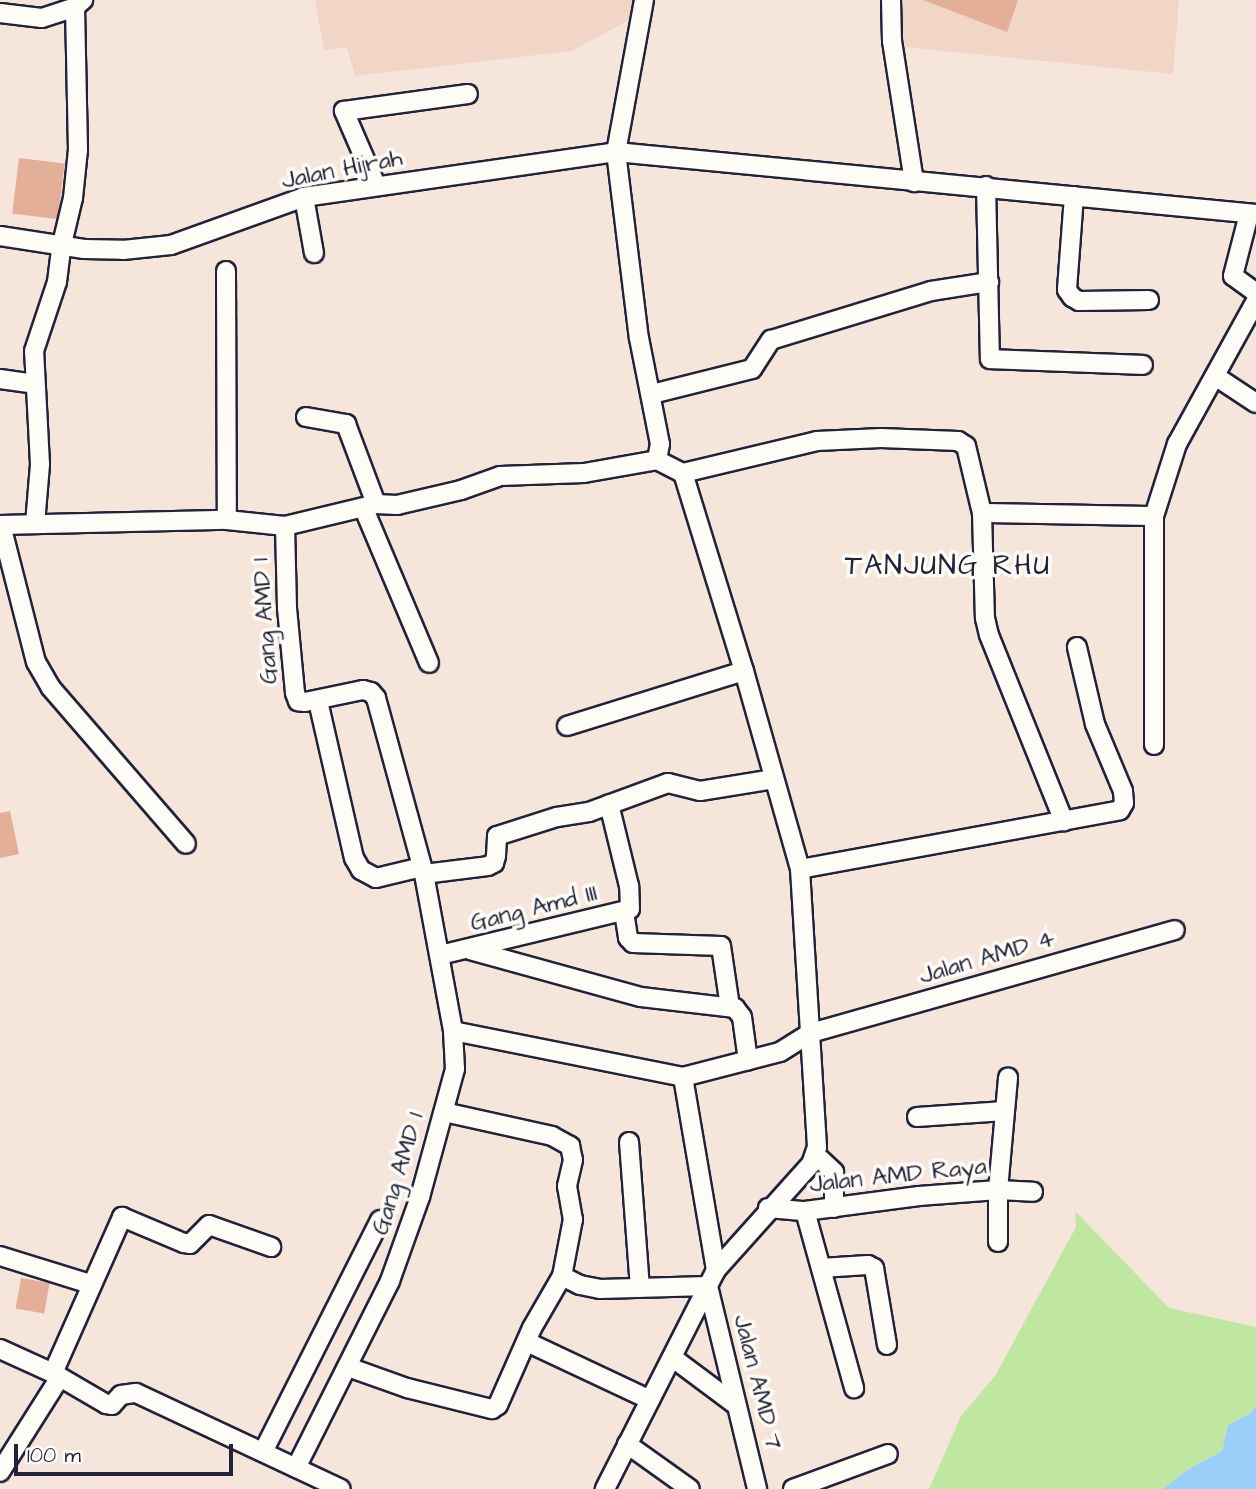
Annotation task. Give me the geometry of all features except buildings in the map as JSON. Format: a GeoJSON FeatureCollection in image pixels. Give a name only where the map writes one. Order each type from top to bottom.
{"type":"FeatureCollection","features":[{"type":"Feature","properties":{"kind":"street"},"geometry":{"type":"LineString","coordinates":[[644,0],[616,152],[639,338],[660,444],[657,460]]}},
{"type":"Feature","properties":{"kind":"street"},"geometry":{"type":"LineString","coordinates":[[891,0],[892,41],[914,182]]}},
{"type":"Feature","properties":{"kind":"street"},"geometry":{"type":"LineString","coordinates":[[0,13],[42,18],[79,4],[78,150],[74,198],[62,244],[57,282],[34,351],[40,464],[35,524]]}},
{"type":"Feature","properties":{"kind":"street"},"geometry":{"type":"LineString","coordinates":[[376,186],[344,111],[468,94]]}},
{"type":"Feature","properties":{"kind":"street","name":"Jalan Hijrah"},"geometry":{"type":"LineString","coordinates":[[0,236],[123,250],[171,245],[304,197],[616,152],[686,156],[914,182],[986,186],[1253,214]]}},
{"type":"Feature","properties":{"kind":"street"},"geometry":{"type":"LineString","coordinates":[[986,186],[990,359],[1143,365]]}},
{"type":"Feature","properties":{"kind":"street"},"geometry":{"type":"LineString","coordinates":[[1074,196],[1067,290],[1072,298],[1079,301],[1149,300]]}},
{"type":"Feature","properties":{"kind":"street"},"geometry":{"type":"LineString","coordinates":[[304,197],[314,253]]}},
{"type":"Feature","properties":{"kind":"street"},"geometry":{"type":"LineString","coordinates":[[1253,214],[1233,276],[1256,293]]}},
{"type":"Feature","properties":{"kind":"street"},"geometry":{"type":"LineString","coordinates":[[226,271],[227,520]]}},
{"type":"Feature","properties":{"kind":"street"},"geometry":{"type":"LineString","coordinates":[[652,394],[752,369],[771,340],[931,292],[989,282]]}},
{"type":"Feature","properties":{"kind":"street"},"geometry":{"type":"LineString","coordinates":[[1154,745],[1154,516],[1177,444],[1215,376],[1249,330],[1256,301]]}},
{"type":"Feature","properties":{"kind":"street"},"geometry":{"type":"LineString","coordinates":[[1215,376],[1256,403]]}},
{"type":"Feature","properties":{"kind":"street"},"geometry":{"type":"LineString","coordinates":[[0,379],[35,384]]}},
{"type":"Feature","properties":{"kind":"street"},"geometry":{"type":"LineString","coordinates":[[306,417],[346,424],[370,507],[429,663]]}},
{"type":"Feature","properties":{"kind":"street"},"geometry":{"type":"LineString","coordinates":[[186,844],[51,688],[36,662],[0,525],[227,520],[285,526],[370,507],[397,505],[500,476],[584,473],[657,460],[682,473],[807,442],[881,438],[958,441],[966,446],[982,513],[985,618],[989,635],[1064,822]]}},
{"type":"Feature","properties":{"kind":"street"},"geometry":{"type":"LineString","coordinates":[[605,1489],[712,1278],[768,1208],[802,1174],[816,1155],[818,1137],[800,869],[744,671],[682,473]]}},
{"type":"Feature","properties":{"kind":"street"},"geometry":{"type":"LineString","coordinates":[[982,513],[1154,516]]}},
{"type":"Feature","properties":{"kind":"street","name":"Gang AMD 1"},"geometry":{"type":"LineString","coordinates":[[285,526],[287,608],[295,692],[298,701],[318,701],[363,691],[371,692],[376,698],[423,871],[453,1031],[455,1069],[421,1197],[390,1281],[296,1468]]}},
{"type":"Feature","properties":{"kind":"street"},"geometry":{"type":"LineString","coordinates":[[800,869],[1113,814],[1124,803],[1123,791],[1095,724],[1077,647]]}},
{"type":"Feature","properties":{"kind":"street"},"geometry":{"type":"LineString","coordinates":[[567,726],[744,671]]}},
{"type":"Feature","properties":{"kind":"street"},"geometry":{"type":"LineString","coordinates":[[318,701],[354,858],[361,870],[376,878],[488,866],[494,863],[497,836],[609,804],[668,783],[700,791],[774,779]]}},
{"type":"Feature","properties":{"kind":"street"},"geometry":{"type":"LineString","coordinates":[[609,804],[632,902],[630,909],[624,912]]}},
{"type":"Feature","properties":{"kind":"street","name":"Gang Amd III"},"geometry":{"type":"LineString","coordinates":[[440,955],[624,912],[628,938],[633,943],[721,946],[730,1007]]}},
{"type":"Feature","properties":{"kind":"street","name":"Jalan AMD 4"},"geometry":{"type":"LineString","coordinates":[[811,1033],[1175,930]]}},
{"type":"Feature","properties":{"kind":"street"},"geometry":{"type":"LineString","coordinates":[[470,950],[652,999],[739,1010],[748,1061]]}},
{"type":"Feature","properties":{"kind":"street"},"geometry":{"type":"LineString","coordinates":[[453,1031],[683,1077],[789,1049],[811,1033]]}},
{"type":"Feature","properties":{"kind":"street","name":"Jalan AMD 7"},"geometry":{"type":"LineString","coordinates":[[683,1077],[712,1278],[736,1405],[757,1489]]}},
{"type":"Feature","properties":{"kind":"street"},"geometry":{"type":"LineString","coordinates":[[998,1242],[998,1190],[1008,1077]]}},
{"type":"Feature","properties":{"kind":"street"},"geometry":{"type":"LineString","coordinates":[[917,1117],[1005,1111]]}},
{"type":"Feature","properties":{"kind":"street"},"geometry":{"type":"LineString","coordinates":[[348,1367],[407,1388],[492,1409],[498,1405],[562,1276],[573,1219],[567,1186],[573,1160],[570,1146],[552,1136],[444,1112]]}},
{"type":"Feature","properties":{"kind":"street"},"geometry":{"type":"LineString","coordinates":[[629,1142],[640,1288]]}},
{"type":"Feature","properties":{"kind":"street"},"geometry":{"type":"LineString","coordinates":[[816,1155],[834,1172],[834,1208]]}},
{"type":"Feature","properties":{"kind":"street","name":"Jalan AMD Raya"},"geometry":{"type":"LineString","coordinates":[[768,1208],[805,1212],[919,1196],[998,1190],[1033,1192]]}},
{"type":"Feature","properties":{"kind":"street"},"geometry":{"type":"LineString","coordinates":[[805,1212],[854,1388]]}},
{"type":"Feature","properties":{"kind":"street"},"geometry":{"type":"LineString","coordinates":[[0,1472],[56,1375],[90,1284],[122,1217],[184,1244],[190,1244],[209,1225],[271,1247]]}},
{"type":"Feature","properties":{"kind":"street"},"geometry":{"type":"LineString","coordinates":[[263,1452],[380,1220]]}},
{"type":"Feature","properties":{"kind":"street"},"geometry":{"type":"LineString","coordinates":[[0,1256],[90,1284]]}},
{"type":"Feature","properties":{"kind":"street"},"geometry":{"type":"LineString","coordinates":[[821,1268],[868,1265],[874,1268],[887,1345]]}},
{"type":"Feature","properties":{"kind":"street"},"geometry":{"type":"LineString","coordinates":[[562,1276],[587,1287],[640,1288],[712,1278]]}},
{"type":"Feature","properties":{"kind":"street"},"geometry":{"type":"LineString","coordinates":[[527,1342],[650,1400]]}},
{"type":"Feature","properties":{"kind":"street"},"geometry":{"type":"LineString","coordinates":[[0,1349],[56,1375],[106,1404],[113,1405],[121,1395],[136,1393],[341,1489]]}},
{"type":"Feature","properties":{"kind":"street"},"geometry":{"type":"LineString","coordinates":[[673,1358],[736,1405]]}},
{"type":"Feature","properties":{"kind":"street"},"geometry":{"type":"LineString","coordinates":[[627,1444],[690,1489]]}},
{"type":"Feature","properties":{"kind":"street"},"geometry":{"type":"LineString","coordinates":[[793,1489],[888,1454]]}},
{"type":"Feature","properties":{"kind":"shaded area"},"geometry":{"type":"Polygon","coordinates":[[[315,0],[640,0],[636,16],[572,51],[355,76],[347,47],[324,50],[315,0]]]}},
{"type":"Feature","properties":{"kind":"shaded area"},"geometry":{"type":"Polygon","coordinates":[[[895,0],[1179,0],[1173,74],[894,46],[895,0]]]}},
{"type":"Feature","properties":{"kind":"green space"},"geometry":{"type":"Polygon","coordinates":[[[1075,1211],[1169,1308],[1256,1327],[1256,1405],[1251,1413],[1228,1425],[1222,1451],[1187,1470],[1163,1489],[929,1489],[961,1416],[995,1376],[1076,1227],[1075,1211]]]}},
{"type":"Feature","properties":{"kind":"water"},"geometry":{"type":"Polygon","coordinates":[[[1256,1405],[1256,1489],[1163,1489],[1187,1470],[1222,1451],[1228,1425],[1251,1413],[1256,1405]]]}},
{"type":"Feature","properties":{"kind":"district","name":"TANJUNG RHU"},"geometry":{"type":"Point","coordinates":[948,566]}}]}
